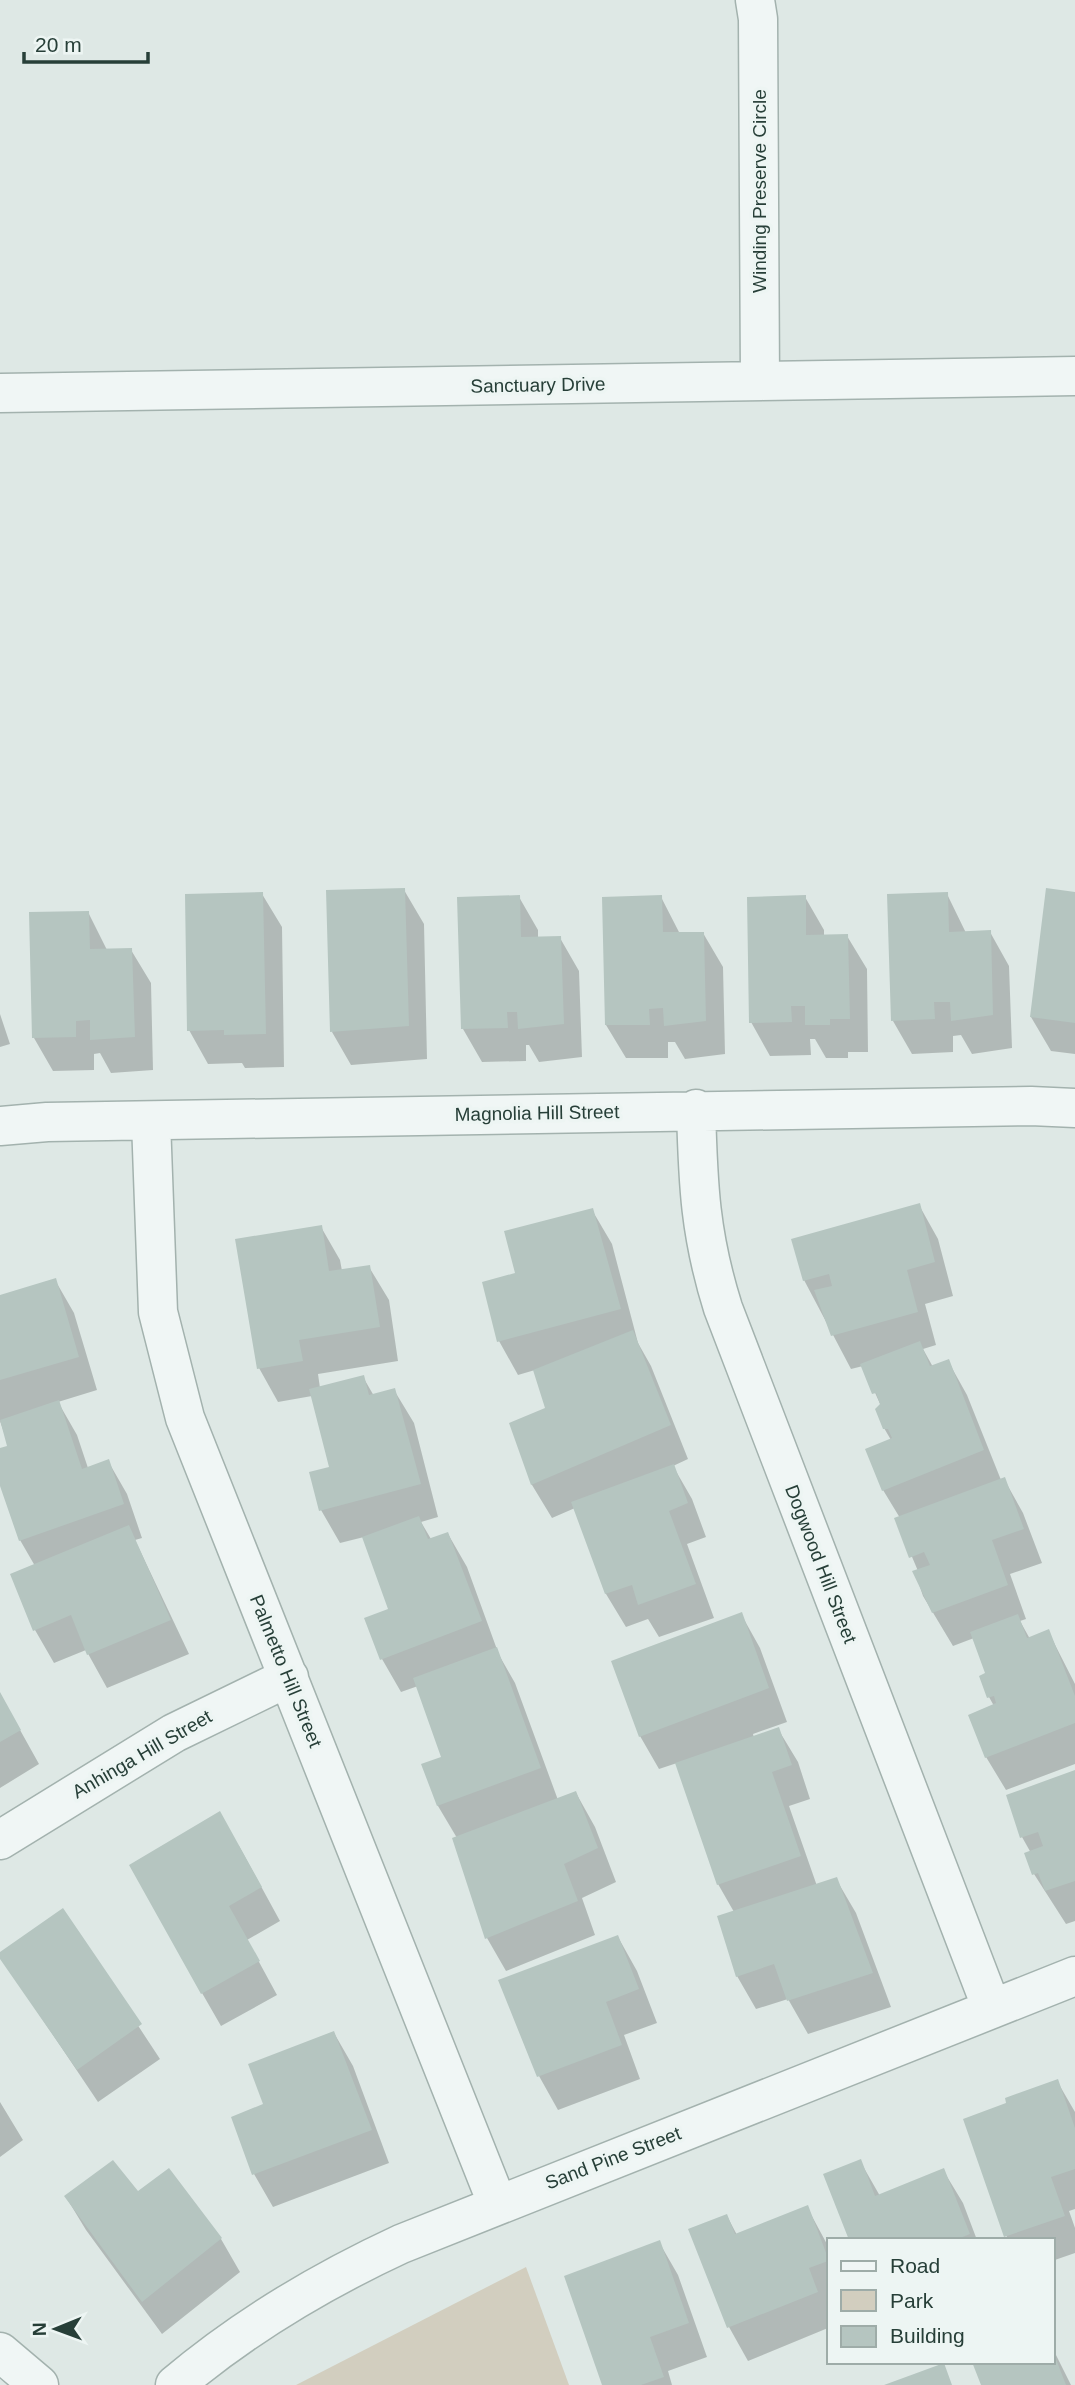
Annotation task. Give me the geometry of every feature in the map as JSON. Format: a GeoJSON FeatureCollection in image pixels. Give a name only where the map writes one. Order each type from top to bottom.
{"type":"FeatureCollection","features":[{"type":"Feature","properties":{"kind":"street","name":"Winding Preserve Circle"},"geometry":{"type":"LineString","coordinates":[[755,0],[758,19],[760,381]]}},
{"type":"Feature","properties":{"kind":"street","name":"Sanctuary Drive"},"geometry":{"type":"LineString","coordinates":[[0,393],[1075,376]]}},
{"type":"Feature","properties":{"kind":"street","name":"Magnolia Hill Street"},"geometry":{"type":"LineString","coordinates":[[0,1126],[696,1109],[1031,1106],[1075,1108]]}},
{"type":"Feature","properties":{"kind":"street","name":"Dogwood Hill Street"},"geometry":{"type":"LineString","coordinates":[[696,1109],[703,1240],[723,1308],[992,2009]]}},
{"type":"Feature","properties":{"kind":"street","name":"Palmetto Hill Street"},"geometry":{"type":"LineString","coordinates":[[151,1121],[155,1274],[164,1348],[185,1418],[497,2203]]}},
{"type":"Feature","properties":{"kind":"street","name":"Anhinga Hill Street"},"geometry":{"type":"LineString","coordinates":[[0,1840],[174,1732],[289,1677]]}},
{"type":"Feature","properties":{"kind":"street","name":"Sand Pine Street"},"geometry":{"type":"LineString","coordinates":[[175,2385],[226,2344],[308,2289],[401,2244],[497,2203],[1075,1976]]}},
{"type":"Feature","properties":{"kind":"street"},"geometry":{"type":"LineString","coordinates":[[0,2352],[39,2385]]}},
{"type":"Feature","properties":{"kind":"green space"},"geometry":{"type":"Polygon","coordinates":[[[526,2267],[569,2385],[296,2385],[526,2267]]]}},
{"type":"Feature","properties":{"kind":"building"},"geometry":{"type":"Polygon","coordinates":[[[405,888],[409,1026],[330,1032],[326,890],[405,888]]]}},
{"type":"Feature","properties":{"kind":"building"},"geometry":{"type":"Polygon","coordinates":[[[1046,888],[1075,892],[1075,1023],[1030,1017],[1046,888]]]}},
{"type":"Feature","properties":{"kind":"building"},"geometry":{"type":"Polygon","coordinates":[[[263,892],[266,1034],[224,1035],[224,1030],[187,1031],[185,894],[263,892]]]}},
{"type":"Feature","properties":{"kind":"building"},"geometry":{"type":"Polygon","coordinates":[[[948,892],[949,932],[991,930],[993,1015],[951,1021],[950,1002],[934,1002],[935,1019],[891,1021],[887,894],[948,892]]]}},
{"type":"Feature","properties":{"kind":"building"},"geometry":{"type":"Polygon","coordinates":[[[520,895],[521,937],[561,936],[564,1024],[518,1029],[517,1012],[507,1012],[508,1028],[461,1029],[457,897],[520,895]]]}},
{"type":"Feature","properties":{"kind":"building"},"geometry":{"type":"Polygon","coordinates":[[[662,895],[663,932],[704,932],[706,1021],[664,1026],[663,1008],[649,1009],[650,1025],[605,1025],[602,897],[662,895]]]}},
{"type":"Feature","properties":{"kind":"building"},"geometry":{"type":"Polygon","coordinates":[[[806,895],[806,935],[848,934],[850,1019],[830,1019],[830,1025],[805,1025],[805,1006],[791,1006],[792,1022],[749,1023],[747,897],[806,895]]]}},
{"type":"Feature","properties":{"kind":"building"},"geometry":{"type":"Polygon","coordinates":[[[89,911],[90,949],[132,948],[135,1037],[90,1040],[90,1020],[76,1021],[76,1037],[32,1038],[29,912],[89,911]]]}},
{"type":"Feature","properties":{"kind":"building"},"geometry":{"type":"Polygon","coordinates":[[[920,1203],[935,1262],[907,1270],[918,1312],[831,1336],[814,1290],[832,1286],[829,1274],[803,1281],[791,1239],[920,1203]]]}},
{"type":"Feature","properties":{"kind":"building"},"geometry":{"type":"Polygon","coordinates":[[[593,1208],[621,1309],[497,1342],[482,1282],[515,1273],[504,1231],[593,1208]]]}},
{"type":"Feature","properties":{"kind":"building"},"geometry":{"type":"Polygon","coordinates":[[[322,1225],[329,1271],[370,1265],[380,1327],[299,1340],[303,1361],[257,1369],[235,1239],[322,1225]]]}},
{"type":"Feature","properties":{"kind":"building"},"geometry":{"type":"Polygon","coordinates":[[[56,1278],[79,1357],[0,1380],[0,1295],[56,1278]]]}},
{"type":"Feature","properties":{"kind":"building"},"geometry":{"type":"Polygon","coordinates":[[[633,1330],[671,1425],[531,1485],[509,1423],[545,1408],[533,1370],[633,1330]]]}},
{"type":"Feature","properties":{"kind":"building"},"geometry":{"type":"Polygon","coordinates":[[[920,1341],[930,1366],[949,1359],[984,1450],[882,1491],[865,1449],[892,1438],[888,1429],[883,1429],[875,1409],[880,1404],[876,1393],[872,1394],[860,1364],[920,1341]]]}},
{"type":"Feature","properties":{"kind":"building"},"geometry":{"type":"Polygon","coordinates":[[[364,1375],[369,1395],[395,1388],[421,1484],[319,1511],[309,1472],[329,1467],[309,1389],[364,1375]]]}},
{"type":"Feature","properties":{"kind":"building"},"geometry":{"type":"Polygon","coordinates":[[[59,1400],[82,1469],[109,1459],[124,1504],[19,1541],[0,1486],[0,1448],[7,1446],[0,1420],[59,1400]]]}},
{"type":"Feature","properties":{"kind":"building"},"geometry":{"type":"Polygon","coordinates":[[[674,1464],[688,1503],[669,1511],[696,1584],[638,1605],[632,1585],[605,1594],[571,1502],[674,1464]]]}},
{"type":"Feature","properties":{"kind":"building"},"geometry":{"type":"Polygon","coordinates":[[[1005,1477],[1024,1529],[992,1540],[1008,1585],[932,1613],[912,1571],[930,1565],[924,1552],[909,1558],[894,1518],[1005,1477]]]}},
{"type":"Feature","properties":{"kind":"building"},"geometry":{"type":"Polygon","coordinates":[[[419,1516],[428,1539],[448,1532],[482,1621],[380,1660],[364,1618],[388,1609],[362,1537],[419,1516]]]}},
{"type":"Feature","properties":{"kind":"building"},"geometry":{"type":"Polygon","coordinates":[[[129,1525],[171,1620],[87,1655],[71,1615],[33,1631],[10,1574],[129,1525]]]}},
{"type":"Feature","properties":{"kind":"building"},"geometry":{"type":"Polygon","coordinates":[[[742,1612],[769,1688],[639,1737],[611,1661],[742,1612]]]}},
{"type":"Feature","properties":{"kind":"building"},"geometry":{"type":"Polygon","coordinates":[[[1018,1614],[1027,1638],[1049,1629],[1075,1696],[1075,1723],[985,1758],[968,1715],[996,1703],[994,1696],[987,1698],[979,1676],[985,1673],[970,1632],[1018,1614]]]}},
{"type":"Feature","properties":{"kind":"building"},"geometry":{"type":"Polygon","coordinates":[[[497,1647],[541,1768],[437,1806],[421,1764],[441,1757],[413,1678],[497,1647]]]}},
{"type":"Feature","properties":{"kind":"building"},"geometry":{"type":"Polygon","coordinates":[[[0,1692],[21,1730],[0,1742],[0,1692]]]}},
{"type":"Feature","properties":{"kind":"building"},"geometry":{"type":"Polygon","coordinates":[[[779,1727],[792,1765],[772,1772],[801,1856],[717,1885],[675,1763],[779,1727]]]}},
{"type":"Feature","properties":{"kind":"building"},"geometry":{"type":"Polygon","coordinates":[[[1075,1770],[1075,1881],[1045,1891],[1038,1873],[1032,1875],[1024,1853],[1043,1846],[1038,1832],[1020,1838],[1006,1795],[1075,1770]]]}},
{"type":"Feature","properties":{"kind":"building"},"geometry":{"type":"Polygon","coordinates":[[[576,1791],[598,1848],[564,1864],[578,1901],[485,1939],[452,1838],[576,1791]]]}},
{"type":"Feature","properties":{"kind":"building"},"geometry":{"type":"Polygon","coordinates":[[[220,1811],[262,1887],[229,1906],[260,1961],[201,1994],[129,1865],[220,1811]]]}},
{"type":"Feature","properties":{"kind":"building"},"geometry":{"type":"Polygon","coordinates":[[[837,1877],[873,1973],[787,2001],[774,1964],[736,1977],[717,1916],[837,1877]]]}},
{"type":"Feature","properties":{"kind":"building"},"geometry":{"type":"Polygon","coordinates":[[[63,1908],[142,2024],[77,2070],[0,1959],[0,1952],[63,1908]]]}},
{"type":"Feature","properties":{"kind":"building"},"geometry":{"type":"Polygon","coordinates":[[[618,1935],[639,1989],[606,2002],[622,2045],[537,2077],[498,1980],[618,1935]]]}},
{"type":"Feature","properties":{"kind":"building"},"geometry":{"type":"Polygon","coordinates":[[[334,2031],[372,2130],[252,2175],[231,2117],[263,2104],[248,2064],[334,2031]]]}},
{"type":"Feature","properties":{"kind":"building"},"geometry":{"type":"Polygon","coordinates":[[[1058,2079],[1075,2128],[1075,2169],[1051,2177],[1065,2216],[1004,2237],[963,2119],[1006,2103],[1005,2098],[1058,2079]]]}},
{"type":"Feature","properties":{"kind":"building"},"geometry":{"type":"Polygon","coordinates":[[[861,2159],[875,2196],[944,2168],[970,2234],[960,2238],[848,2238],[823,2174],[861,2159]]]}},
{"type":"Feature","properties":{"kind":"building"},"geometry":{"type":"Polygon","coordinates":[[[113,2160],[138,2191],[169,2168],[222,2238],[142,2302],[64,2196],[113,2160]]]}},
{"type":"Feature","properties":{"kind":"building"},"geometry":{"type":"Polygon","coordinates":[[[808,2205],[827,2255],[827,2261],[809,2268],[818,2292],[727,2328],[688,2229],[727,2214],[735,2234],[808,2205]]]}},
{"type":"Feature","properties":{"kind":"building"},"geometry":{"type":"Polygon","coordinates":[[[660,2240],[689,2323],[650,2337],[664,2377],[641,2385],[602,2385],[564,2276],[660,2240]]]}},
{"type":"Feature","properties":{"kind":"building"},"geometry":{"type":"Polygon","coordinates":[[[1054,2354],[1066,2385],[981,2385],[973,2364],[1054,2364],[1054,2354]]]}},
{"type":"Feature","properties":{"kind":"building"},"geometry":{"type":"Polygon","coordinates":[[[944,2364],[952,2385],[884,2385],[944,2364]]]}}]}
